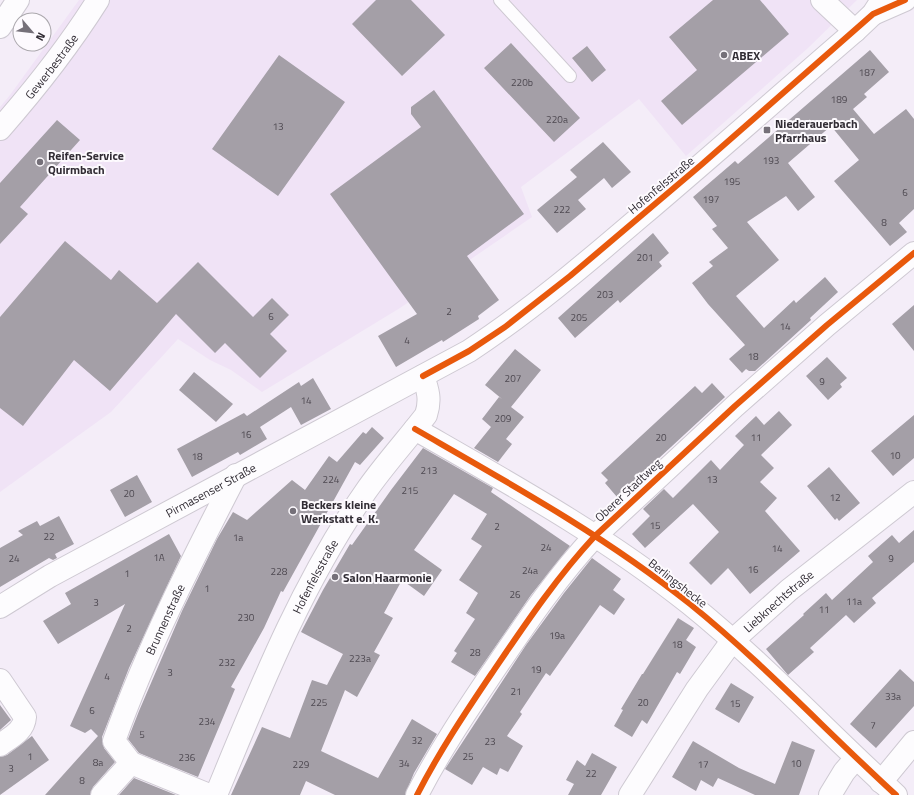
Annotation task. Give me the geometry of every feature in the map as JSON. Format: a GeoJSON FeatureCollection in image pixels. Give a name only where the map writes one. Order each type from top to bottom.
{"type":"FeatureCollection","features":[{"type":"Feature","properties":{"kind":"street"},"geometry":{"type":"LineString","coordinates":[[0,27],[18,0]]}},
{"type":"Feature","properties":{"kind":"street","name":"Gewerbestraße"},"geometry":{"type":"LineString","coordinates":[[0,129],[26,100],[73,38],[98,0]]}},
{"type":"Feature","properties":{"kind":"street"},"geometry":{"type":"LineString","coordinates":[[822,0],[855,31]]}},
{"type":"Feature","properties":{"kind":"street","name":"Hofenfelsstraße"},"geometry":{"type":"LineString","coordinates":[[216,795],[259,691],[312,579],[366,491],[426,415],[429,405],[429,393],[423,376],[469,351],[505,327],[564,281],[855,31],[890,4]]}},
{"type":"Feature","properties":{"kind":"street","name":"Oberer Stadtweg"},"geometry":{"type":"LineString","coordinates":[[417,795],[454,730],[516,637],[576,557],[595,536],[740,401],[851,304],[914,253]]}},
{"type":"Feature","properties":{"kind":"street","name":"Pirmasenser Straße"},"geometry":{"type":"LineString","coordinates":[[0,607],[50,576],[143,528],[236,475],[423,376]]}},
{"type":"Feature","properties":{"kind":"street","name":"Berlingshecke"},"geometry":{"type":"LineString","coordinates":[[414,430],[540,501],[595,536],[651,575],[690,605],[732,641],[889,788]]}},
{"type":"Feature","properties":{"kind":"street","name":"Brunnenstraße"},"geometry":{"type":"LineString","coordinates":[[209,795],[132,763],[114,741],[149,652],[173,599],[236,475]]}},
{"type":"Feature","properties":{"kind":"street","name":"Liebknechtstraße"},"geometry":{"type":"LineString","coordinates":[[630,795],[697,689],[732,641],[789,590],[914,492]]}},
{"type":"Feature","properties":{"kind":"street"},"geometry":{"type":"LineString","coordinates":[[0,680],[25,717],[24,724],[19,732],[0,745]]}},
{"type":"Feature","properties":{"kind":"street"},"geometry":{"type":"LineString","coordinates":[[889,788],[914,742]]}},
{"type":"Feature","properties":{"kind":"street"},"geometry":{"type":"LineString","coordinates":[[830,795],[844,772],[856,758]]}},
{"type":"Feature","properties":{"kind":"street"},"geometry":{"type":"LineString","coordinates":[[102,795],[132,763]]}},
{"type":"Feature","properties":{"kind":"lane"},"geometry":{"type":"LineString","coordinates":[[500,0],[570,76]]}},
{"type":"Feature","properties":{"kind":"shaded area"},"geometry":{"type":"Polygon","coordinates":[[[79,0],[857,0],[808,48],[686,156],[639,99],[521,187],[532,217],[400,308],[262,392],[231,370],[210,360],[178,339],[111,412],[0,492],[0,107],[41,52],[52,52],[52,37],[79,0]]]}},
{"type":"Feature","properties":{"kind":"building"},"geometry":{"type":"Polygon","coordinates":[[[376,0],[411,0],[445,35],[402,76],[352,24],[376,0]]]}},
{"type":"Feature","properties":{"kind":"building","name":"ABEX"},"geometry":{"type":"Polygon","coordinates":[[[713,0],[760,0],[789,34],[682,125],[661,101],[697,70],[669,37],[713,0]]]}},
{"type":"Feature","properties":{"kind":"building"},"geometry":{"type":"Polygon","coordinates":[[[511,43],[580,118],[554,142],[484,68],[511,43]]]}},
{"type":"Feature","properties":{"kind":"building"},"geometry":{"type":"Polygon","coordinates":[[[587,46],[606,70],[592,82],[572,58],[587,46]]]}},
{"type":"Feature","properties":{"kind":"building"},"geometry":{"type":"Polygon","coordinates":[[[870,50],[889,72],[864,94],[867,97],[853,109],[874,134],[906,109],[914,119],[914,209],[899,223],[907,232],[890,246],[834,181],[859,160],[831,126],[788,163],[815,197],[798,211],[786,196],[747,222],[779,260],[736,296],[764,328],[794,300],[796,303],[825,277],[838,292],[810,318],[811,320],[755,371],[749,371],[746,369],[742,373],[729,359],[745,345],[708,304],[692,283],[713,266],[709,262],[728,248],[712,229],[717,226],[693,197],[735,161],[738,164],[870,50]]]}},
{"type":"Feature","properties":{"kind":"building"},"geometry":{"type":"Polygon","coordinates":[[[279,55],[345,102],[278,196],[212,149],[279,55]]]}},
{"type":"Feature","properties":{"kind":"building"},"geometry":{"type":"Polygon","coordinates":[[[434,90],[524,214],[467,256],[499,300],[478,316],[479,319],[443,342],[442,340],[396,367],[378,336],[417,314],[330,194],[421,127],[411,114],[411,107],[434,90]]]}},
{"type":"Feature","properties":{"kind":"building","name":"Reifen-Service Quirmbach"},"geometry":{"type":"Polygon","coordinates":[[[57,120],[80,140],[20,207],[28,214],[0,244],[0,183],[57,120]]]}},
{"type":"Feature","properties":{"kind":"building"},"geometry":{"type":"Polygon","coordinates":[[[603,142],[631,172],[612,188],[604,178],[578,200],[586,209],[557,233],[537,210],[577,177],[570,170],[603,142]]]}},
{"type":"Feature","properties":{"kind":"building"},"geometry":{"type":"Polygon","coordinates":[[[653,233],[669,253],[659,262],[662,266],[620,303],[618,300],[575,338],[558,318],[653,233]]]}},
{"type":"Feature","properties":{"kind":"building"},"geometry":{"type":"Polygon","coordinates":[[[65,241],[111,280],[119,270],[157,303],[198,262],[253,317],[272,298],[289,315],[270,334],[287,351],[260,378],[225,343],[215,353],[176,314],[110,391],[74,360],[23,426],[0,408],[0,317],[65,241]]]}},
{"type":"Feature","properties":{"kind":"building"},"geometry":{"type":"Polygon","coordinates":[[[914,305],[914,351],[892,324],[914,305]]]}},
{"type":"Feature","properties":{"kind":"building"},"geometry":{"type":"Polygon","coordinates":[[[515,349],[541,370],[511,407],[524,417],[506,439],[512,444],[498,462],[474,448],[491,427],[482,419],[499,397],[502,399],[485,385],[515,349]]]}},
{"type":"Feature","properties":{"kind":"building"},"geometry":{"type":"Polygon","coordinates":[[[827,357],[847,378],[840,384],[842,387],[828,400],[806,376],[827,357]]]}},
{"type":"Feature","properties":{"kind":"building"},"geometry":{"type":"Polygon","coordinates":[[[194,372],[233,404],[216,422],[179,390],[194,372]]]}},
{"type":"Feature","properties":{"kind":"building"},"geometry":{"type":"Polygon","coordinates":[[[313,378],[331,409],[301,425],[291,407],[260,427],[267,439],[240,455],[238,452],[192,477],[177,449],[244,413],[247,416],[299,382],[301,386],[313,378]]]}},
{"type":"Feature","properties":{"kind":"building"},"geometry":{"type":"Polygon","coordinates":[[[712,383],[725,397],[617,497],[605,483],[608,480],[601,473],[695,386],[702,393],[712,383]]]}},
{"type":"Feature","properties":{"kind":"building"},"geometry":{"type":"Polygon","coordinates":[[[779,411],[792,425],[761,455],[774,468],[760,482],[777,498],[765,511],[800,551],[750,594],[728,568],[711,585],[689,563],[719,532],[693,504],[645,548],[632,534],[650,516],[643,509],[664,489],[673,498],[711,460],[720,470],[744,445],[735,436],[756,416],[764,425],[779,411]]]}},
{"type":"Feature","properties":{"kind":"building"},"geometry":{"type":"Polygon","coordinates":[[[914,415],[914,458],[893,476],[871,451],[914,415]]]}},
{"type":"Feature","properties":{"kind":"building"},"geometry":{"type":"Polygon","coordinates":[[[372,427],[384,438],[360,465],[355,462],[283,592],[281,591],[264,628],[231,687],[235,689],[198,777],[139,753],[128,739],[182,611],[217,539],[233,512],[247,520],[292,480],[305,490],[329,456],[337,462],[363,432],[366,434],[372,427]]]}},
{"type":"Feature","properties":{"kind":"building"},"geometry":{"type":"Polygon","coordinates":[[[423,448],[493,488],[491,492],[570,546],[531,595],[475,676],[451,662],[457,653],[454,651],[475,619],[466,613],[478,593],[459,580],[482,546],[471,539],[487,514],[454,494],[414,550],[442,570],[424,596],[402,580],[384,613],[393,618],[374,652],[380,655],[357,697],[345,690],[321,751],[378,778],[412,719],[437,734],[414,773],[405,795],[335,795],[306,781],[300,795],[231,795],[262,727],[290,738],[312,680],[327,685],[343,654],[301,632],[323,590],[350,544],[352,545],[423,448]]]}},
{"type":"Feature","properties":{"kind":"building"},"geometry":{"type":"Polygon","coordinates":[[[829,467],[860,503],[839,521],[837,518],[835,520],[807,486],[829,467]]]}},
{"type":"Feature","properties":{"kind":"building"},"geometry":{"type":"Polygon","coordinates":[[[137,475],[152,502],[125,517],[110,490],[137,475]]]}},
{"type":"Feature","properties":{"kind":"building"},"geometry":{"type":"Polygon","coordinates":[[[59,516],[74,544],[55,554],[57,558],[53,560],[49,558],[0,587],[0,548],[23,535],[18,531],[37,521],[40,526],[59,516]]]}},
{"type":"Feature","properties":{"kind":"building"},"geometry":{"type":"Polygon","coordinates":[[[914,530],[914,562],[872,598],[876,603],[854,623],[846,615],[810,648],[814,652],[788,675],[766,649],[826,593],[832,600],[873,562],[868,556],[892,535],[899,543],[914,530]]]}},
{"type":"Feature","properties":{"kind":"building"},"geometry":{"type":"Polygon","coordinates":[[[169,534],[181,556],[129,668],[102,737],[104,748],[115,762],[93,787],[90,795],[45,795],[98,736],[91,729],[85,733],[70,726],[125,604],[58,644],[43,621],[71,604],[65,593],[169,534]]]}},
{"type":"Feature","properties":{"kind":"building"},"geometry":{"type":"Polygon","coordinates":[[[592,558],[621,579],[613,590],[625,599],[614,615],[600,605],[550,676],[546,673],[520,712],[522,714],[507,736],[523,746],[508,772],[500,768],[497,775],[483,767],[472,785],[445,769],[526,645],[592,558]]]}},
{"type":"Feature","properties":{"kind":"building"},"geometry":{"type":"Polygon","coordinates":[[[678,618],[694,628],[686,640],[696,647],[680,674],[677,672],[647,724],[642,720],[632,737],[614,726],[623,710],[621,709],[678,618]]]}},
{"type":"Feature","properties":{"kind":"building"},"geometry":{"type":"Polygon","coordinates":[[[900,669],[914,682],[914,706],[876,748],[850,724],[900,669]]]}},
{"type":"Feature","properties":{"kind":"building"},"geometry":{"type":"Polygon","coordinates":[[[731,683],[754,697],[739,723],[715,709],[731,683]]]}},
{"type":"Feature","properties":{"kind":"building"},"geometry":{"type":"Polygon","coordinates":[[[0,705],[11,720],[0,730],[0,705]]]}},
{"type":"Feature","properties":{"kind":"building"},"geometry":{"type":"Polygon","coordinates":[[[32,736],[49,760],[0,795],[0,757],[7,755],[32,736]]]}},
{"type":"Feature","properties":{"kind":"building"},"geometry":{"type":"Polygon","coordinates":[[[693,741],[739,768],[775,784],[792,741],[815,750],[799,795],[755,795],[718,778],[713,787],[701,780],[696,791],[672,777],[693,741]]]}},
{"type":"Feature","properties":{"kind":"building"},"geometry":{"type":"Polygon","coordinates":[[[592,753],[617,767],[601,795],[568,795],[574,784],[566,780],[577,760],[585,766],[592,753]]]}},
{"type":"Feature","properties":{"kind":"building"},"geometry":{"type":"Polygon","coordinates":[[[134,778],[176,795],[119,795],[134,778]]]}},
{"type":"Feature","properties":{"kind":"cycle path"},"geometry":{"type":"LineString","coordinates":[[423,376],[469,351],[505,327],[570,276],[701,165],[873,14],[905,0]]}},
{"type":"Feature","properties":{"kind":"cycle path"},"geometry":{"type":"LineString","coordinates":[[417,795],[434,763],[516,638],[554,585],[595,536],[735,406],[827,325],[914,253]]}},
{"type":"Feature","properties":{"kind":"cycle path"},"geometry":{"type":"LineString","coordinates":[[415,429],[556,511],[658,579],[690,604],[743,650],[896,795]]}},
{"type":"Feature","properties":{"kind":"place","name":"ABEX"},"geometry":{"type":"Point","coordinates":[724,55]}},
{"type":"Feature","properties":{"kind":"place","name":"Niederauerbach Pfarrhaus"},"geometry":{"type":"Point","coordinates":[767,130]}},
{"type":"Feature","properties":{"kind":"place","name":"Reifen-Service Quirmbach"},"geometry":{"type":"Point","coordinates":[40,162]}},
{"type":"Feature","properties":{"kind":"place","name":"Beckers kleine Werkstatt e. K."},"geometry":{"type":"Point","coordinates":[293,511]}},
{"type":"Feature","properties":{"kind":"place","name":"Salon Haarmonie"},"geometry":{"type":"Point","coordinates":[335,577]}}]}
